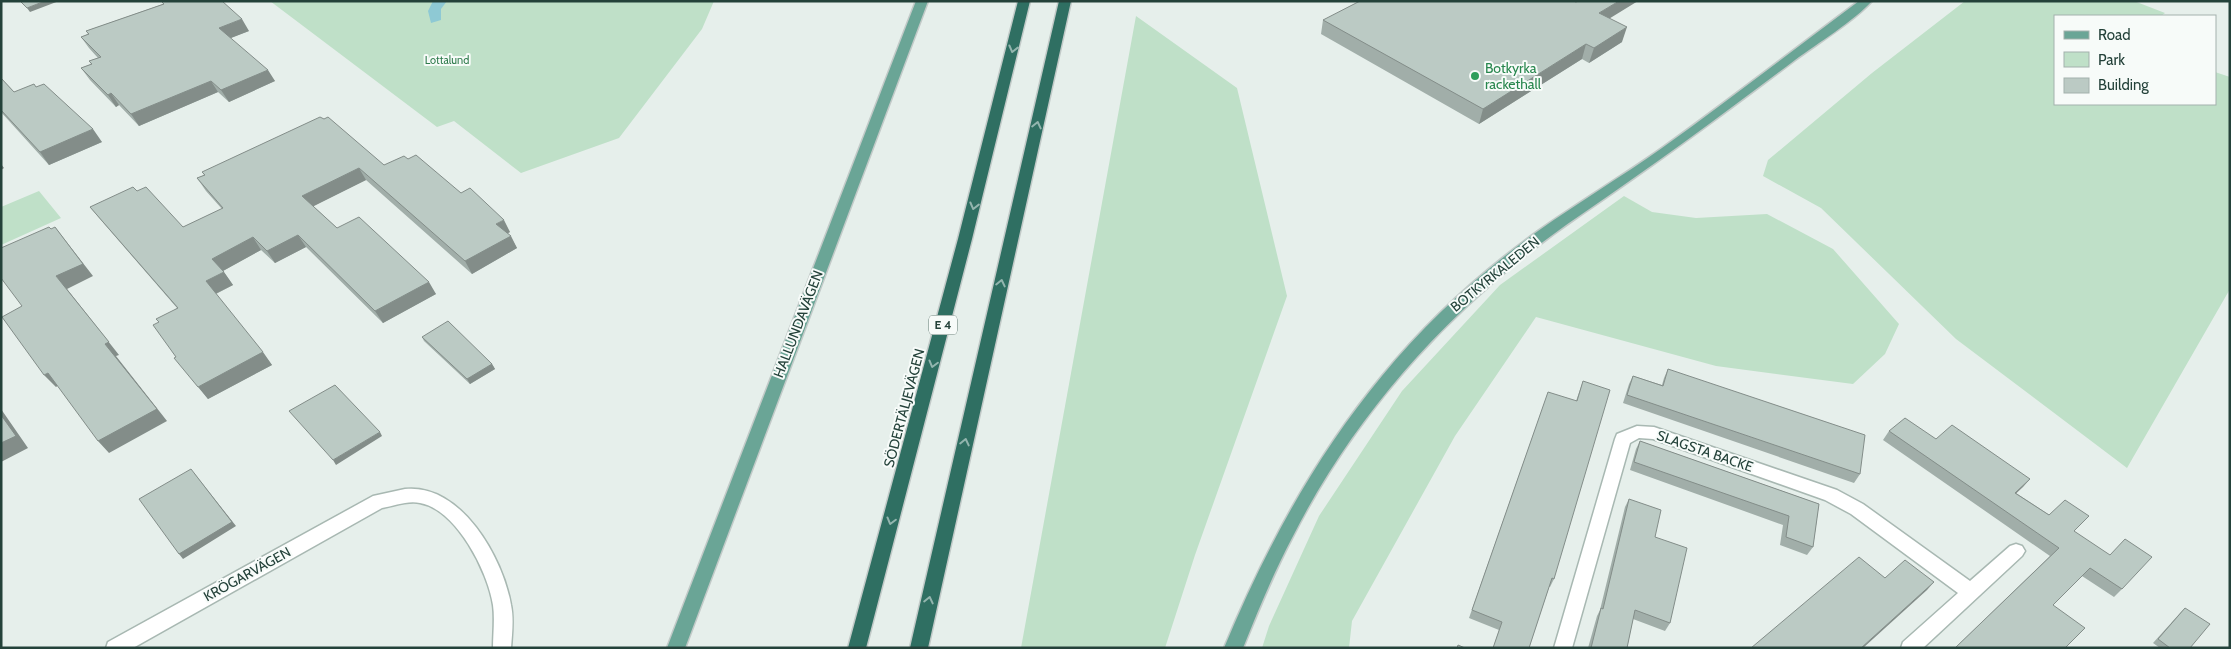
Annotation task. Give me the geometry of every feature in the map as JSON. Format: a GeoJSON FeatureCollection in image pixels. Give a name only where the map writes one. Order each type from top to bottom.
{"type":"FeatureCollection","features":[{"type":"Feature","properties":{"kind":"highway","name":"SÖDERTÄLJEVÄGEN"},"geometry":{"type":"LineString","coordinates":[[858,648],[965,239],[1024,1]]}},
{"type":"Feature","properties":{"kind":"highway"},"geometry":{"type":"LineString","coordinates":[[919,648],[1065,1]]}},
{"type":"Feature","properties":{"kind":"main road","name":"HALLUNDAVÄGEN"},"geometry":{"type":"LineString","coordinates":[[676,648],[922,1]]}},
{"type":"Feature","properties":{"kind":"main road","name":"BOTKYRKALEDEN"},"geometry":{"type":"LineString","coordinates":[[1233,648],[1264,574],[1320,471],[1382,385],[1445,315],[1525,248],[1665,151],[1867,1]]}},
{"type":"Feature","properties":{"kind":"street","name":"SLAGSTA BACKE"},"geometry":{"type":"LineString","coordinates":[[1563,648],[1623,440],[1637,432],[1654,433],[1832,495],[1857,509],[1971,592]]}},
{"type":"Feature","properties":{"kind":"street","name":"KRÖGARVÄGEN"},"geometry":{"type":"LineString","coordinates":[[115,648],[379,501],[420,496],[443,505],[484,552],[495,577],[503,606],[502,648]]}},
{"type":"Feature","properties":{"kind":"street"},"geometry":{"type":"LineString","coordinates":[[1910,648],[2016,550]]}},
{"type":"Feature","properties":{"kind":"green space","name":"Lottalund"},"geometry":{"type":"Polygon","coordinates":[[[270,1],[714,1],[702,29],[619,138],[521,173],[454,121],[437,127],[270,1]]]}},
{"type":"Feature","properties":{"kind":"green space"},"geometry":{"type":"Polygon","coordinates":[[[1965,1],[2134,1],[2165,13],[2162,15],[2054,15],[2054,105],[2216,105],[2216,72],[2230,77],[2230,289],[2127,468],[1956,339],[1821,208],[1763,176],[1768,160],[1872,73],[1965,1]]]}},
{"type":"Feature","properties":{"kind":"green space"},"geometry":{"type":"Polygon","coordinates":[[[1136,16],[1237,88],[1287,296],[1195,555],[1165,648],[1021,648],[1136,16]]]}},
{"type":"Feature","properties":{"kind":"green space"},"geometry":{"type":"Polygon","coordinates":[[[39,191],[61,218],[1,245],[1,207],[39,191]]]}},
{"type":"Feature","properties":{"kind":"green space"},"geometry":{"type":"Polygon","coordinates":[[[1624,196],[1652,212],[1696,218],[1767,214],[1833,249],[1899,324],[1885,354],[1853,384],[1716,366],[1536,317],[1455,436],[1352,621],[1349,648],[1262,648],[1269,626],[1319,516],[1402,391],[1500,285],[1624,196]]]}},
{"type":"Feature","properties":{"kind":"water"},"geometry":{"type":"Polygon","coordinates":[[[433,1],[447,1],[441,9],[441,20],[431,23],[428,11],[433,1]]]}},
{"type":"Feature","properties":{"kind":"building"},"geometry":{"type":"Polygon","coordinates":[[[20,1],[45,1],[27,8],[20,1]]]}},
{"type":"Feature","properties":{"kind":"building"},"geometry":{"type":"Polygon","coordinates":[[[222,1],[242,19],[219,28],[268,70],[221,90],[211,81],[131,114],[111,93],[108,95],[81,68],[92,64],[89,61],[101,57],[81,37],[89,34],[86,31],[164,4],[162,2],[222,1]]]}},
{"type":"Feature","properties":{"kind":"building","name":"Botkyrka rackethall"},"geometry":{"type":"Polygon","coordinates":[[[1360,1],[1619,1],[1599,13],[1627,27],[1594,48],[1586,44],[1483,109],[1323,20],[1360,1]]]}},
{"type":"Feature","properties":{"kind":"building"},"geometry":{"type":"Polygon","coordinates":[[[1,78],[14,92],[34,84],[36,87],[44,84],[93,129],[40,152],[1,110],[1,78]]]}},
{"type":"Feature","properties":{"kind":"building"},"geometry":{"type":"Polygon","coordinates":[[[320,117],[324,119],[328,117],[384,165],[404,156],[408,159],[416,155],[461,193],[470,188],[504,220],[496,224],[511,236],[465,261],[359,168],[302,196],[337,228],[359,217],[429,282],[375,311],[298,235],[267,251],[253,237],[212,259],[224,272],[206,281],[263,352],[198,387],[174,358],[176,357],[153,325],[159,322],[156,319],[178,308],[90,207],[133,187],[137,191],[146,187],[183,227],[223,208],[197,178],[205,175],[202,172],[320,117]]]}},
{"type":"Feature","properties":{"kind":"building"},"geometry":{"type":"Polygon","coordinates":[[[49,227],[51,229],[55,227],[83,264],[56,276],[109,342],[105,344],[157,409],[98,441],[48,373],[44,375],[2,317],[22,306],[1,278],[1,248],[49,227]]]}},
{"type":"Feature","properties":{"kind":"building"},"geometry":{"type":"Polygon","coordinates":[[[448,321],[492,364],[467,379],[422,337],[448,321]]]}},
{"type":"Feature","properties":{"kind":"building"},"geometry":{"type":"Polygon","coordinates":[[[1668,369],[1865,435],[1860,474],[1627,395],[1633,376],[1663,386],[1668,369]]]}},
{"type":"Feature","properties":{"kind":"building"},"geometry":{"type":"Polygon","coordinates":[[[1583,381],[1610,390],[1554,579],[1552,578],[1529,648],[1493,648],[1502,622],[1472,610],[1548,392],[1577,401],[1583,381]]]}},
{"type":"Feature","properties":{"kind":"building"},"geometry":{"type":"Polygon","coordinates":[[[335,385],[380,432],[333,460],[289,411],[335,385]]]}},
{"type":"Feature","properties":{"kind":"building"},"geometry":{"type":"Polygon","coordinates":[[[1,415],[16,436],[1,443],[1,415]]]}},
{"type":"Feature","properties":{"kind":"building"},"geometry":{"type":"Polygon","coordinates":[[[1905,418],[1936,439],[1952,425],[2030,479],[2015,493],[2049,515],[2065,500],[2089,516],[2074,531],[2110,555],[2125,539],[2152,557],[2122,589],[2090,568],[2053,605],[2085,628],[2065,648],[1955,648],[2059,548],[1889,431],[1905,418]]]}},
{"type":"Feature","properties":{"kind":"building"},"geometry":{"type":"Polygon","coordinates":[[[1640,441],[1819,504],[1813,547],[1786,537],[1789,516],[1634,462],[1640,441]]]}},
{"type":"Feature","properties":{"kind":"building"},"geometry":{"type":"Polygon","coordinates":[[[191,469],[232,522],[179,554],[139,499],[191,469]]]}},
{"type":"Feature","properties":{"kind":"building"},"geometry":{"type":"Polygon","coordinates":[[[1629,499],[1661,510],[1655,537],[1687,548],[1670,623],[1635,610],[1627,648],[1591,648],[1601,608],[1603,609],[1629,499]]]}},
{"type":"Feature","properties":{"kind":"building"},"geometry":{"type":"Polygon","coordinates":[[[1859,557],[1885,578],[1905,560],[1934,582],[1861,648],[1751,648],[1859,557]]]}},
{"type":"Feature","properties":{"kind":"building"},"geometry":{"type":"Polygon","coordinates":[[[2185,608],[2210,624],[2190,648],[2170,648],[2158,639],[2185,608]]]}},
{"type":"Feature","properties":{"kind":"place","name":"Botkyrka rackethall"},"geometry":{"type":"Point","coordinates":[1475,76]}}]}
